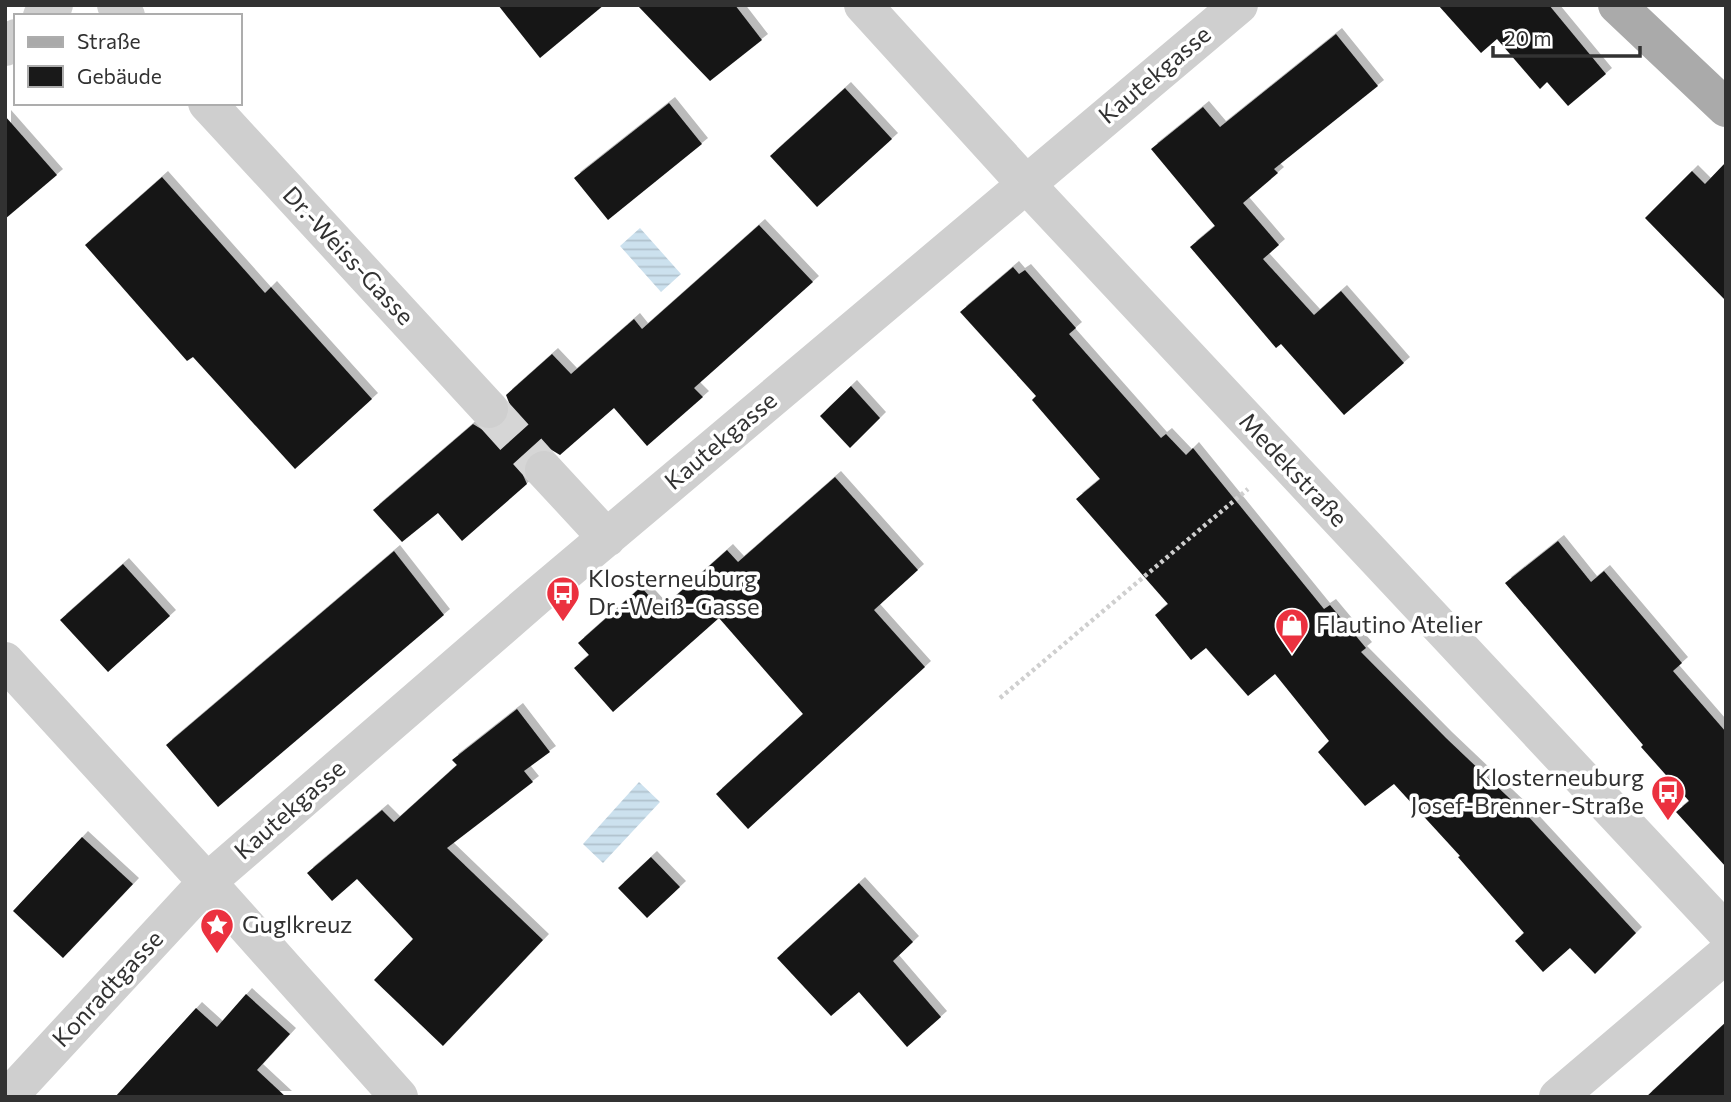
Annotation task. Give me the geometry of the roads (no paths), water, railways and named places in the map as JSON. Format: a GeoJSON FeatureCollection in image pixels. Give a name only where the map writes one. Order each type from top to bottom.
{"type":"FeatureCollection","features":[{"type":"Feature","properties":{"kind":"main road"},"geometry":{"type":"LineString","coordinates":[[1617,5],[1726,108]]}},
{"type":"Feature","properties":{"kind":"street","name":"Medekstraße"},"geometry":{"type":"LineString","coordinates":[[863,5],[1025,183],[1726,932]]}},
{"type":"Feature","properties":{"kind":"street","name":"Kautekgasse"},"geometry":{"type":"LineString","coordinates":[[207,881],[488,637],[1239,5]]}},
{"type":"Feature","properties":{"kind":"street","name":"Dr.-Weiss-Gasse"},"geometry":{"type":"LineString","coordinates":[[209,105],[489,410]]}},
{"type":"Feature","properties":{"kind":"street"},"geometry":{"type":"LineString","coordinates":[[544,470],[607,538]]}},
{"type":"Feature","properties":{"kind":"street"},"geometry":{"type":"LineString","coordinates":[[5,661],[207,881],[399,1097]]}},
{"type":"Feature","properties":{"kind":"street","name":"Konradtgasse"},"geometry":{"type":"LineString","coordinates":[[9,1097],[207,881]]}},
{"type":"Feature","properties":{"kind":"street"},"geometry":{"type":"LineString","coordinates":[[1558,1097],[1726,954]]}},
{"type":"Feature","properties":{"kind":"water"},"geometry":{"type":"Polygon","coordinates":[[[640,228],[681,274],[661,292],[620,246],[640,228]]]}},
{"type":"Feature","properties":{"kind":"water"},"geometry":{"type":"Polygon","coordinates":[[[639,782],[660,802],[603,863],[583,844],[639,782]]]}},
{"type":"Feature","properties":{"kind":"tunnel"},"geometry":{"type":"LineString","coordinates":[[489,409],[544,470]]}},
{"type":"Feature","properties":{"kind":"place","name":"Klosterneuburg Dr.-Weiß-Gasse"},"geometry":{"type":"Point","coordinates":[563,623]}},
{"type":"Feature","properties":{"kind":"place","name":"Flautino Atelier"},"geometry":{"type":"Point","coordinates":[1292,655]}},
{"type":"Feature","properties":{"kind":"place","name":"Klosterneuburg Josef-Brenner-Straße"},"geometry":{"type":"Point","coordinates":[1668,822]}},
{"type":"Feature","properties":{"kind":"place","name":"Guglkreuz"},"geometry":{"type":"Point","coordinates":[217,955]}}]}
